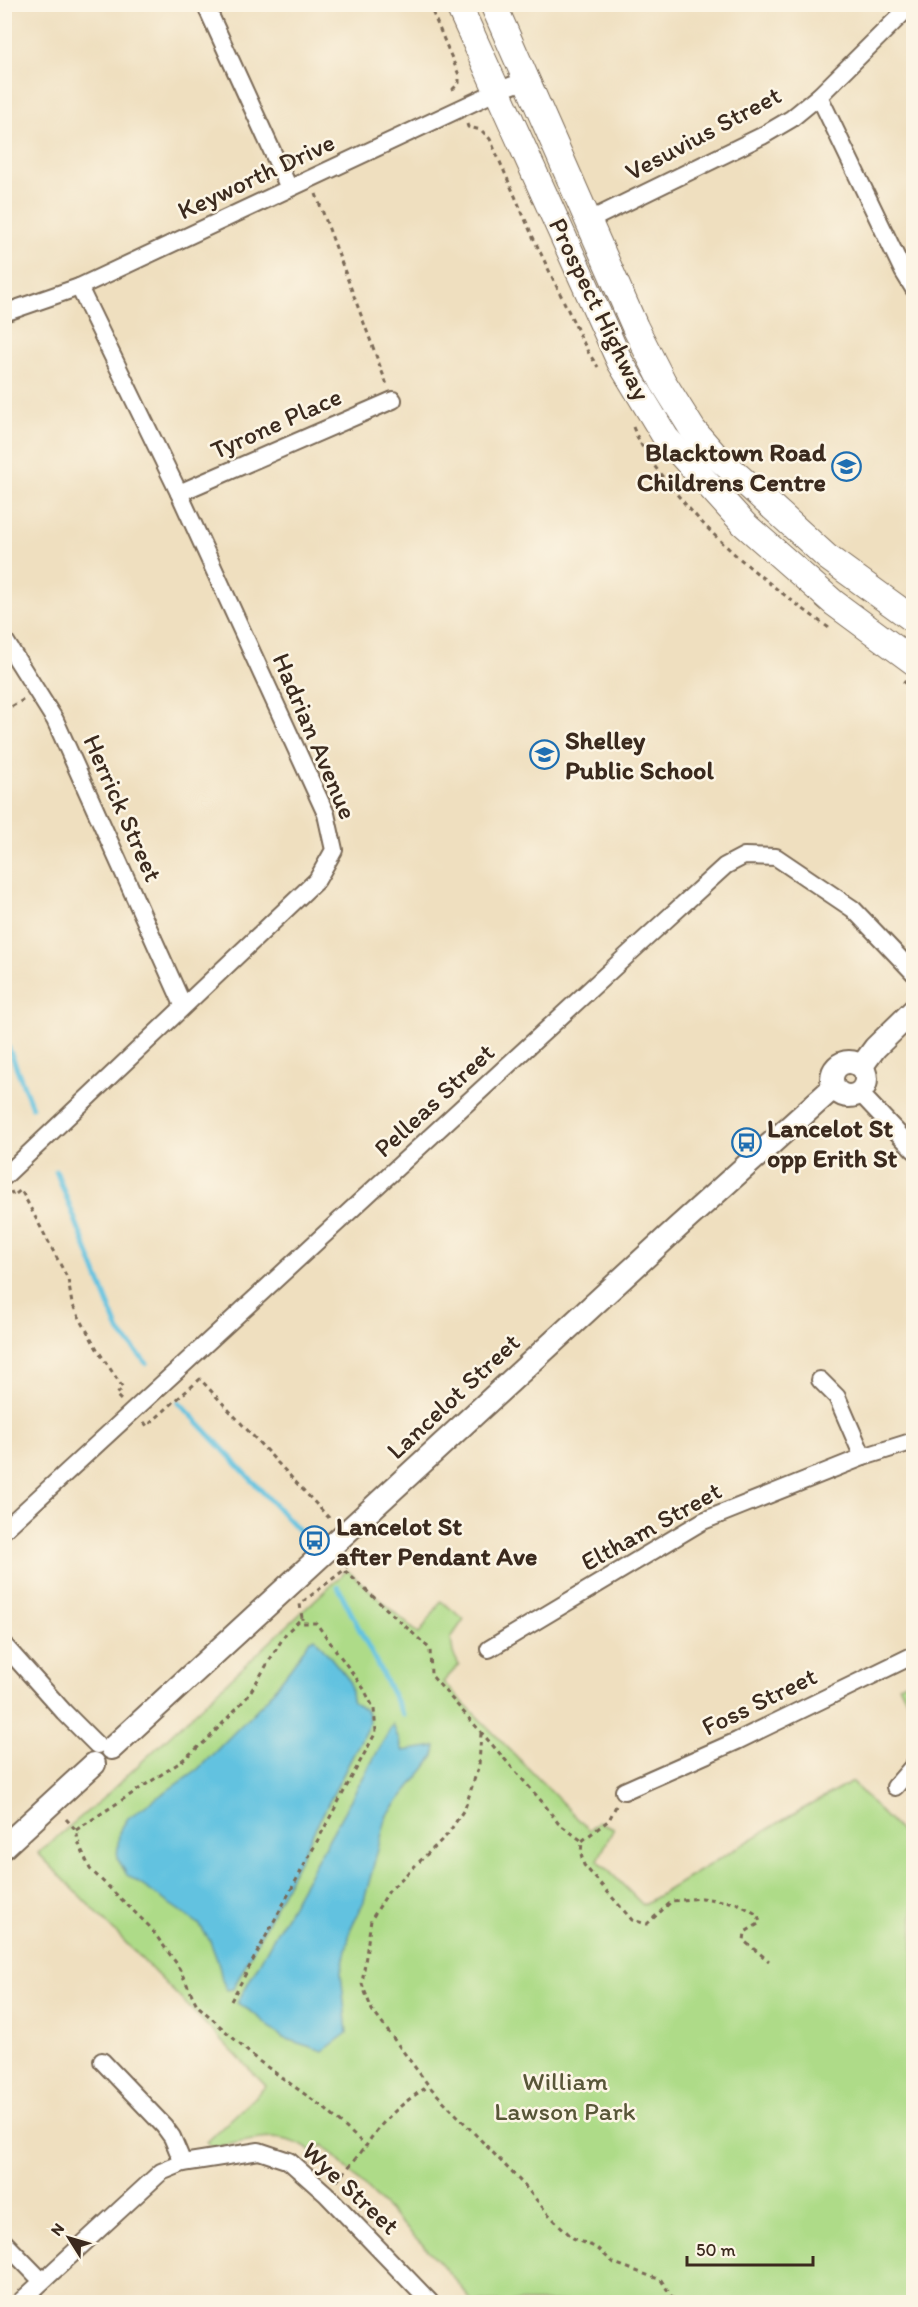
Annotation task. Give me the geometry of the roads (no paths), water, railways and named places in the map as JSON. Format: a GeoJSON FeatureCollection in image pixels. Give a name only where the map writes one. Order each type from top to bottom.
{"type":"FeatureCollection","features":[{"type":"Feature","properties":{"kind":"main road","name":"Prospect Highway"},"geometry":{"type":"LineString","coordinates":[[458,4],[620,362],[666,438],[744,524],[834,603],[914,662]]}},
{"type":"Feature","properties":{"kind":"main road"},"geometry":{"type":"LineString","coordinates":[[493,4],[588,221],[658,373],[693,430],[722,461],[827,557],[914,620]]}},
{"type":"Feature","properties":{"kind":"street"},"geometry":{"type":"LineString","coordinates":[[205,4],[289,188]]}},
{"type":"Feature","properties":{"kind":"street","name":"Vesuvius Street"},"geometry":{"type":"LineString","coordinates":[[588,221],[762,136],[791,119],[819,96],[912,4]]}},
{"type":"Feature","properties":{"kind":"street","name":"Keyworth Drive"},"geometry":{"type":"LineString","coordinates":[[4,313],[79,287],[310,178],[527,80]]}},
{"type":"Feature","properties":{"kind":"street"},"geometry":{"type":"LineString","coordinates":[[819,96],[903,271],[914,289]]}},
{"type":"Feature","properties":{"kind":"street","name":"Hadrian Avenue"},"geometry":{"type":"LineString","coordinates":[[4,1177],[317,880],[334,850],[326,814],[179,494],[79,287]]}},
{"type":"Feature","properties":{"kind":"street","name":"Tyrone Place"},"geometry":{"type":"LineString","coordinates":[[179,494],[393,400]]}},
{"type":"Feature","properties":{"kind":"street","name":"Herrick Street"},"geometry":{"type":"LineString","coordinates":[[4,639],[56,720],[183,1005]]}},
{"type":"Feature","properties":{"kind":"street","name":"Pelleas Street"},"geometry":{"type":"LineString","coordinates":[[4,1530],[642,941],[733,860],[744,856],[776,857],[797,870],[853,909],[914,973]]}},
{"type":"Feature","properties":{"kind":"street"},"geometry":{"type":"LineString","coordinates":[[861,1067],[875,1047],[914,1010]]}},
{"type":"Feature","properties":{"kind":"street"},"geometry":{"type":"LineString","coordinates":[[853,1062],[864,1071],[865,1083],[859,1092],[849,1096],[837,1092],[834,1087],[832,1074],[840,1064],[853,1062]]}},
{"type":"Feature","properties":{"kind":"street","name":"Lancelot Street"},"geometry":{"type":"LineString","coordinates":[[4,1847],[101,1752],[834,1087]]}},
{"type":"Feature","properties":{"kind":"street"},"geometry":{"type":"LineString","coordinates":[[859,1092],[914,1150]]}},
{"type":"Feature","properties":{"kind":"street"},"geometry":{"type":"LineString","coordinates":[[820,1380],[837,1397],[863,1458]]}},
{"type":"Feature","properties":{"kind":"street","name":"Eltham Street"},"geometry":{"type":"LineString","coordinates":[[489,1649],[703,1521],[863,1458],[914,1441]]}},
{"type":"Feature","properties":{"kind":"street"},"geometry":{"type":"LineString","coordinates":[[4,1645],[101,1752]]}},
{"type":"Feature","properties":{"kind":"street","name":"Foss Street"},"geometry":{"type":"LineString","coordinates":[[624,1791],[737,1741],[914,1654]]}},
{"type":"Feature","properties":{"kind":"street"},"geometry":{"type":"LineString","coordinates":[[895,1787],[914,1765]]}},
{"type":"Feature","properties":{"kind":"street"},"geometry":{"type":"LineString","coordinates":[[102,2061],[164,2126],[172,2137],[183,2163]]}},
{"type":"Feature","properties":{"kind":"street","name":"Wye Street"},"geometry":{"type":"LineString","coordinates":[[20,2302],[165,2169],[183,2163],[259,2151],[268,2152],[289,2161],[326,2194],[430,2302]]}},
{"type":"Feature","properties":{"kind":"street"},"geometry":{"type":"LineString","coordinates":[[4,2242],[42,2281]]}},
{"type":"Feature","properties":{"kind":"water"},"geometry":{"type":"Polygon","coordinates":[[[315,1638],[349,1680],[353,1702],[368,1714],[368,1726],[233,1989],[227,1990],[210,1941],[199,1924],[127,1875],[117,1858],[119,1832],[128,1818],[198,1769],[266,1700],[309,1641],[315,1638]]]}},
{"type":"Feature","properties":{"kind":"water"},"geometry":{"type":"Polygon","coordinates":[[[393,1724],[403,1751],[436,1746],[434,1756],[387,1815],[364,1901],[351,1928],[341,1972],[347,2033],[323,2051],[283,2038],[252,2012],[237,2003],[393,1724]]]}},
{"type":"Feature","properties":{"kind":"waterway"},"geometry":{"type":"LineString","coordinates":[[4,1036],[32,1107]]}},
{"type":"Feature","properties":{"kind":"waterway"},"geometry":{"type":"LineString","coordinates":[[56,1171],[119,1331],[146,1363]]}},
{"type":"Feature","properties":{"kind":"waterway"},"geometry":{"type":"LineString","coordinates":[[179,1402],[300,1532]]}},
{"type":"Feature","properties":{"kind":"waterway"},"geometry":{"type":"LineString","coordinates":[[338,1587],[403,1715]]}},
{"type":"Feature","properties":{"kind":"place","name":"Blacktown Road Childrens Centre"},"geometry":{"type":"Point","coordinates":[847,467]}},
{"type":"Feature","properties":{"kind":"place","name":"Shelley Public School"},"geometry":{"type":"Point","coordinates":[544,755]}},
{"type":"Feature","properties":{"kind":"place","name":"Lancelot St opp Erith St"},"geometry":{"type":"Point","coordinates":[746,1143]}},
{"type":"Feature","properties":{"kind":"place","name":"Lancelot St after Pendant Ave"},"geometry":{"type":"Point","coordinates":[315,1541]}},
{"type":"Feature","properties":{"kind":"park label","name":"William Lawson Park"},"geometry":{"type":"Point","coordinates":[565,2096]}}]}
